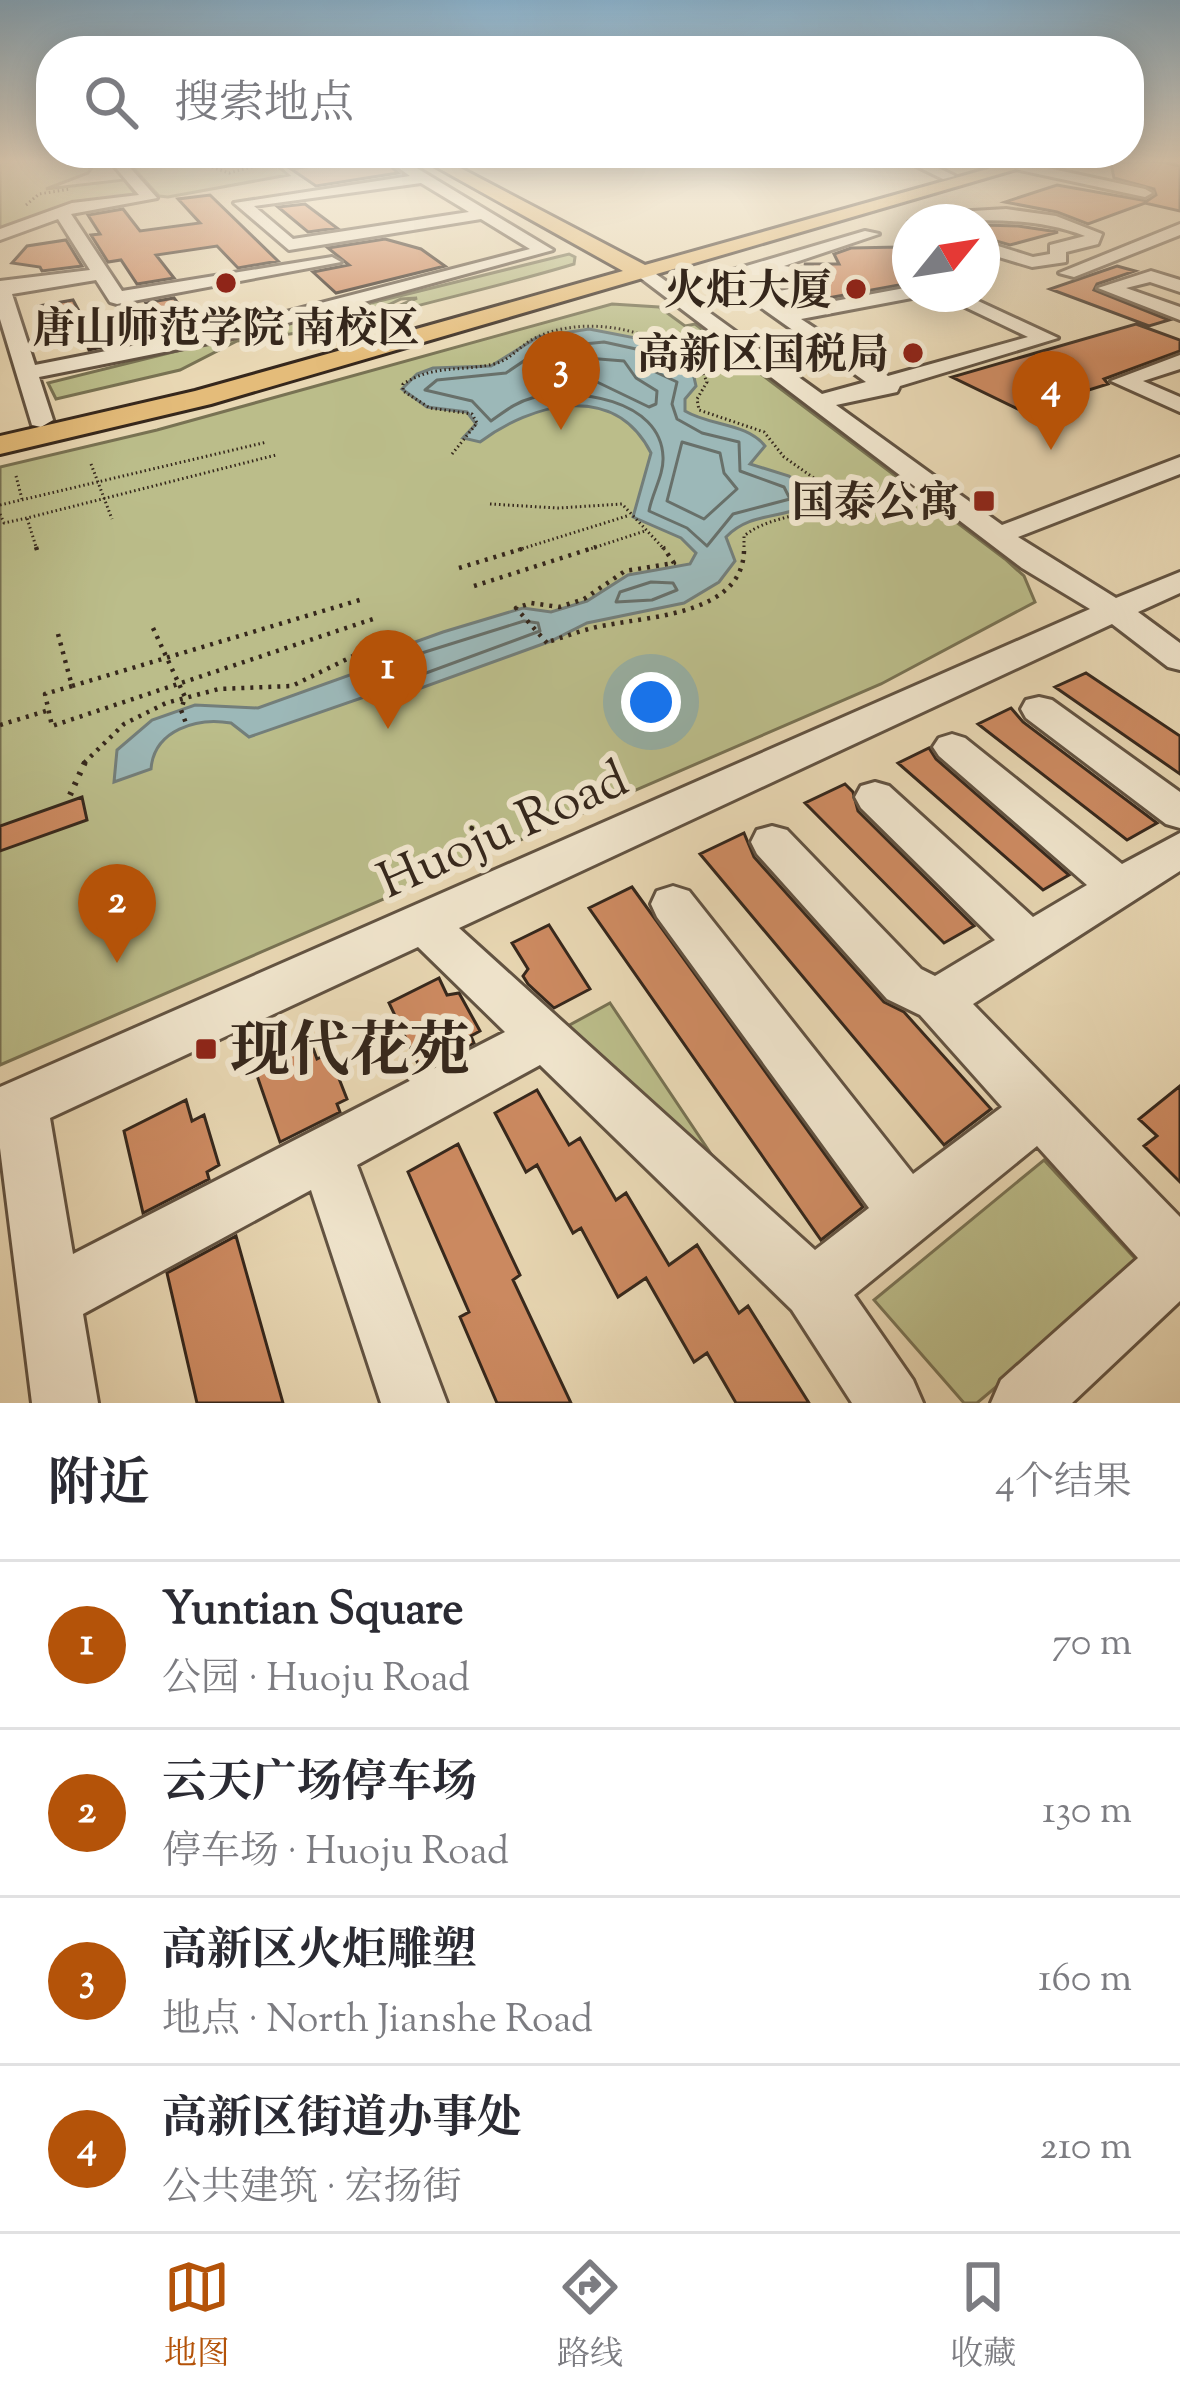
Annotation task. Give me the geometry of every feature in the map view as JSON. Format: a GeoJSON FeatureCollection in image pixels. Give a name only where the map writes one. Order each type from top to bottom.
{"type":"FeatureCollection","features":[{"type":"Feature","properties":{"kind":"main road"},"geometry":{"type":"LineString","coordinates":[[561,226],[641,266]]}},
{"type":"Feature","properties":{"kind":"main road"},"geometry":{"type":"LineString","coordinates":[[568,226],[641,266]]}},
{"type":"Feature","properties":{"kind":"main road"},"geometry":{"type":"LineString","coordinates":[[0,429],[183,387],[784,226]]}},
{"type":"Feature","properties":{"kind":"main road"},"geometry":{"type":"LineString","coordinates":[[0,446],[157,410],[641,266],[801,226]]}},
{"type":"Feature","properties":{"kind":"street"},"geometry":{"type":"LineString","coordinates":[[71,226],[117,298],[352,259]]}},
{"type":"Feature","properties":{"kind":"street"},"geometry":{"type":"LineString","coordinates":[[268,226],[289,245],[405,226]]}},
{"type":"Feature","properties":{"kind":"street"},"geometry":{"type":"LineString","coordinates":[[28,373],[229,333],[544,250],[505,226]]}},
{"type":"Feature","properties":{"kind":"street"},"geometry":{"type":"LineString","coordinates":[[847,226],[890,239]]}},
{"type":"Feature","properties":{"kind":"street"},"geometry":{"type":"LineString","coordinates":[[1073,226],[1127,250]]}},
{"type":"Feature","properties":{"kind":"street"},"geometry":{"type":"LineString","coordinates":[[1075,226],[1090,232]]}},
{"type":"Feature","properties":{"kind":"street"},"geometry":{"type":"LineString","coordinates":[[1000,269],[1051,277],[1180,229]]}},
{"type":"Feature","properties":{"kind":"street"},"geometry":{"type":"LineString","coordinates":[[1049,262],[1060,258],[1056,249],[1090,232]]}},
{"type":"Feature","properties":{"kind":"street"},"geometry":{"type":"LineString","coordinates":[[871,234],[735,278],[736,286],[888,385]]}},
{"type":"Feature","properties":{"kind":"street"},"geometry":{"type":"LineString","coordinates":[[344,236],[352,259]]}},
{"type":"Feature","properties":{"kind":"street"},"geometry":{"type":"LineString","coordinates":[[311,241],[352,259]]}},
{"type":"Feature","properties":{"kind":"street"},"geometry":{"type":"LineString","coordinates":[[1000,252],[1075,271]]}},
{"type":"Feature","properties":{"kind":"street"},"geometry":{"type":"LineString","coordinates":[[641,266],[744,327],[782,366],[1013,530],[1180,659]]}},
{"type":"Feature","properties":{"kind":"street"},"geometry":{"type":"LineString","coordinates":[[641,266],[1033,562],[1114,610]]}},
{"type":"Feature","properties":{"kind":"street"},"geometry":{"type":"LineString","coordinates":[[754,269],[793,271],[817,283],[802,296],[768,307]]}},
{"type":"Feature","properties":{"kind":"street"},"geometry":{"type":"LineString","coordinates":[[1180,269],[1107,288],[1180,314]]}},
{"type":"Feature","properties":{"kind":"street"},"geometry":{"type":"LineString","coordinates":[[41,420],[0,288],[101,274]]}},
{"type":"Feature","properties":{"kind":"street"},"geometry":{"type":"LineString","coordinates":[[1151,276],[1180,286]]}},
{"type":"Feature","properties":{"kind":"street"},"geometry":{"type":"LineString","coordinates":[[768,307],[892,295]]}},
{"type":"Feature","properties":{"kind":"street"},"geometry":{"type":"LineString","coordinates":[[833,401],[1048,338],[988,312]]}},
{"type":"Feature","properties":{"kind":"street"},"geometry":{"type":"LineString","coordinates":[[1180,362],[1122,381],[1180,406]]}},
{"type":"Feature","properties":{"kind":"street"},"geometry":{"type":"LineString","coordinates":[[1013,530],[1180,465]]}},
{"type":"Feature","properties":{"kind":"street","name":"Huoju Road"},"geometry":{"type":"LineString","coordinates":[[10,1109],[1180,580]]}},
{"type":"Feature","properties":{"kind":"street"},"geometry":{"type":"LineString","coordinates":[[1039,709],[1180,812]]}},
{"type":"Feature","properties":{"kind":"street"},"geometry":{"type":"LineString","coordinates":[[952,747],[1120,888]]}},
{"type":"Feature","properties":{"kind":"street"},"geometry":{"type":"LineString","coordinates":[[875,796],[1028,942]]}},
{"type":"Feature","properties":{"kind":"street"},"geometry":{"type":"LineString","coordinates":[[772,842],[904,983],[937,1000],[1180,1260],[1024,1403]]}},
{"type":"Feature","properties":{"kind":"street"},"geometry":{"type":"LineString","coordinates":[[937,1000],[1180,850]]}},
{"type":"Feature","properties":{"kind":"street"},"geometry":{"type":"LineString","coordinates":[[673,904],[907,1212]]}},
{"type":"Feature","properties":{"kind":"street"},"geometry":{"type":"LineString","coordinates":[[423,923],[813,1289],[890,1403]]}},
{"type":"Feature","properties":{"kind":"street"},"geometry":{"type":"LineString","coordinates":[[49,1299],[544,1037]]}},
{"type":"Feature","properties":{"kind":"street"},"geometry":{"type":"LineString","coordinates":[[10,1109],[65,1403]]}},
{"type":"Feature","properties":{"kind":"street"},"geometry":{"type":"LineString","coordinates":[[813,1289],[1040,1110]]}},
{"type":"Feature","properties":{"kind":"street"},"geometry":{"type":"LineString","coordinates":[[326,1151],[414,1403]]}},
{"type":"Feature","properties":{"kind":"path"},"geometry":{"type":"LineString","coordinates":[[452,454],[477,423],[472,414],[430,408],[403,391],[403,385],[439,366],[499,363],[539,336],[611,328],[653,338],[662,344],[663,357],[670,362],[703,373],[707,382],[697,399],[699,410],[764,432],[784,457],[828,488],[834,500],[812,516],[756,524],[743,536],[749,560],[742,574],[707,602],[549,642],[516,608],[531,603],[559,607],[584,598],[625,571],[674,562],[670,552],[627,516],[622,504],[539,508],[490,504]]}},
{"type":"Feature","properties":{"kind":"path"},"geometry":{"type":"LineString","coordinates":[[0,505],[267,442]]}},
{"type":"Feature","properties":{"kind":"path"},"geometry":{"type":"LineString","coordinates":[[0,514],[4,523],[28,518],[277,455]]}},
{"type":"Feature","properties":{"kind":"path"},"geometry":{"type":"LineString","coordinates":[[91,464],[112,518]]}},
{"type":"Feature","properties":{"kind":"path"},"geometry":{"type":"LineString","coordinates":[[16,476],[22,500]]}},
{"type":"Feature","properties":{"kind":"path"},"geometry":{"type":"LineString","coordinates":[[459,568],[627,516]]}},
{"type":"Feature","properties":{"kind":"path"},"geometry":{"type":"LineString","coordinates":[[28,518],[38,553]]}},
{"type":"Feature","properties":{"kind":"path"},"geometry":{"type":"LineString","coordinates":[[474,586],[645,531]]}},
{"type":"Feature","properties":{"kind":"path"},"geometry":{"type":"LineString","coordinates":[[363,599],[45,694],[52,726],[376,618]]}},
{"type":"Feature","properties":{"kind":"path"},"geometry":{"type":"LineString","coordinates":[[153,628],[184,698],[181,710],[187,725]]}},
{"type":"Feature","properties":{"kind":"path"},"geometry":{"type":"LineString","coordinates":[[58,634],[72,686]]}},
{"type":"Feature","properties":{"kind":"path"},"geometry":{"type":"LineString","coordinates":[[70,795],[74,777],[91,751],[114,730],[184,698],[226,688],[281,688],[344,665],[350,655],[390,638]]}},
{"type":"Feature","properties":{"kind":"path"},"geometry":{"type":"LineString","coordinates":[[358,653],[388,700]]}},
{"type":"Feature","properties":{"kind":"path"},"geometry":{"type":"LineString","coordinates":[[0,725],[48,710]]}},
{"type":"Feature","properties":{"kind":"green space"},"geometry":{"type":"Polygon","coordinates":[[[569,254],[575,257],[574,264],[371,318],[417,298],[401,299],[342,327],[237,341],[180,370],[56,399],[48,383],[569,254]]]}},
{"type":"Feature","properties":{"kind":"green space"},"geometry":{"type":"Polygon","coordinates":[[[612,304],[659,307],[685,326],[695,324],[1005,559],[1024,576],[1035,602],[881,684],[0,1065],[0,467],[157,430],[612,304]]]}},
{"type":"Feature","properties":{"kind":"green space"},"geometry":{"type":"Polygon","coordinates":[[[610,1003],[790,1272],[566,1027],[610,1003]]]}},
{"type":"Feature","properties":{"kind":"green space"},"geometry":{"type":"Polygon","coordinates":[[[1044,1160],[1141,1265],[977,1403],[964,1403],[874,1300],[1044,1160]]]}},
{"type":"Feature","properties":{"kind":"water"},"geometry":{"type":"Polygon","coordinates":[[[589,329],[646,340],[659,362],[693,373],[696,386],[685,399],[685,411],[757,439],[765,446],[750,464],[789,476],[819,498],[737,528],[726,537],[735,561],[719,582],[684,603],[587,623],[551,641],[388,700],[367,696],[249,737],[231,723],[205,722],[179,729],[160,745],[151,769],[114,782],[117,750],[152,720],[195,705],[258,708],[364,670],[387,652],[443,632],[523,608],[551,612],[587,601],[628,575],[690,564],[696,553],[681,538],[633,517],[651,453],[635,430],[616,415],[594,407],[547,410],[523,417],[480,442],[463,438],[476,424],[467,412],[427,407],[402,389],[417,374],[433,368],[491,366],[538,337],[589,329]]]}},
{"type":"Feature","properties":{"kind":"building"},"geometry":{"type":"Polygon","coordinates":[[[95,226],[137,226],[140,231],[242,226],[278,261],[238,268],[217,246],[156,255],[174,278],[137,284],[121,260],[108,262],[91,235],[100,234],[95,226]]]}},
{"type":"Feature","properties":{"kind":"building"},"geometry":{"type":"Polygon","coordinates":[[[301,226],[337,228],[308,232],[301,226]]]}},
{"type":"Feature","properties":{"kind":"building"},"geometry":{"type":"Polygon","coordinates":[[[1000,226],[1058,232],[1010,245],[1000,242],[1000,226]]]}},
{"type":"Feature","properties":{"kind":"building"},"geometry":{"type":"Polygon","coordinates":[[[385,239],[421,249],[445,266],[336,293],[313,272],[349,265],[328,248],[385,239]]]}},
{"type":"Feature","properties":{"kind":"building"},"geometry":{"type":"Polygon","coordinates":[[[66,240],[82,266],[42,271],[12,263],[27,246],[66,240]]]}},
{"type":"Feature","properties":{"kind":"building"},"geometry":{"type":"Polygon","coordinates":[[[892,247],[892,286],[817,300],[828,285],[813,267],[804,264],[839,264],[834,254],[851,248],[892,247]]]}},
{"type":"Feature","properties":{"kind":"building"},"geometry":{"type":"Polygon","coordinates":[[[1117,266],[1135,271],[1097,284],[1094,290],[1169,320],[1149,326],[1050,289],[1117,266]]]}},
{"type":"Feature","properties":{"kind":"building"},"geometry":{"type":"Polygon","coordinates":[[[174,298],[195,326],[89,350],[84,338],[55,343],[39,306],[73,300],[86,324],[117,328],[152,312],[146,303],[174,298]]]}},
{"type":"Feature","properties":{"kind":"building"},"geometry":{"type":"Polygon","coordinates":[[[1136,324],[1180,340],[1180,351],[1104,379],[1108,384],[1022,411],[952,377],[1136,324]]]}},
{"type":"Feature","properties":{"kind":"building"},"geometry":{"type":"Polygon","coordinates":[[[1086,673],[1180,736],[1180,774],[1055,687],[1086,673]]]}},
{"type":"Feature","properties":{"kind":"building"},"geometry":{"type":"Polygon","coordinates":[[[1011,708],[1157,823],[1127,840],[978,724],[1011,708]]]}},
{"type":"Feature","properties":{"kind":"building"},"geometry":{"type":"Polygon","coordinates":[[[929,748],[1069,875],[1043,890],[898,763],[929,748]]]}},
{"type":"Feature","properties":{"kind":"building"},"geometry":{"type":"Polygon","coordinates":[[[845,784],[853,792],[858,811],[974,926],[944,943],[805,803],[845,784]]]}},
{"type":"Feature","properties":{"kind":"building"},"geometry":{"type":"Polygon","coordinates":[[[82,797],[87,820],[0,851],[0,826],[82,797]]]}},
{"type":"Feature","properties":{"kind":"building"},"geometry":{"type":"Polygon","coordinates":[[[744,833],[754,857],[884,1002],[904,1012],[991,1109],[944,1145],[700,854],[744,833]]]}},
{"type":"Feature","properties":{"kind":"building"},"geometry":{"type":"Polygon","coordinates":[[[632,887],[863,1207],[821,1240],[589,908],[632,887]]]}},
{"type":"Feature","properties":{"kind":"building"},"geometry":{"type":"Polygon","coordinates":[[[549,925],[590,989],[554,1008],[528,984],[523,976],[528,969],[512,943],[549,925]]]}},
{"type":"Feature","properties":{"kind":"building"},"geometry":{"type":"Polygon","coordinates":[[[439,978],[447,995],[459,993],[480,1031],[471,1036],[474,1043],[421,1070],[389,1003],[439,978]]]}},
{"type":"Feature","properties":{"kind":"building"},"geometry":{"type":"Polygon","coordinates":[[[310,1040],[317,1059],[329,1053],[347,1099],[337,1104],[340,1112],[280,1142],[254,1067],[310,1040]]]}},
{"type":"Feature","properties":{"kind":"building"},"geometry":{"type":"Polygon","coordinates":[[[1180,1086],[1180,1182],[1144,1146],[1157,1136],[1139,1119],[1180,1086]]]}},
{"type":"Feature","properties":{"kind":"building"},"geometry":{"type":"Polygon","coordinates":[[[537,1090],[569,1145],[580,1138],[616,1200],[626,1193],[669,1265],[697,1245],[739,1313],[748,1306],[809,1403],[736,1403],[707,1353],[694,1362],[646,1278],[618,1297],[581,1228],[573,1233],[537,1165],[526,1172],[495,1113],[537,1090]]]}},
{"type":"Feature","properties":{"kind":"building"},"geometry":{"type":"Polygon","coordinates":[[[186,1100],[192,1121],[204,1115],[219,1165],[207,1172],[209,1179],[143,1213],[124,1131],[186,1100]]]}},
{"type":"Feature","properties":{"kind":"building"},"geometry":{"type":"Polygon","coordinates":[[[458,1144],[520,1275],[513,1280],[571,1403],[497,1403],[460,1317],[469,1312],[408,1172],[458,1144]]]}},
{"type":"Feature","properties":{"kind":"building"},"geometry":{"type":"Polygon","coordinates":[[[236,1236],[283,1403],[197,1403],[167,1273],[236,1236]]]}},
{"type":"Feature","properties":{"kind":"place","name":"唐山师范学院 南校区"},"geometry":{"type":"Point","coordinates":[226,283]}},
{"type":"Feature","properties":{"kind":"place","name":"火炬大厦"},"geometry":{"type":"Point","coordinates":[856,289]}},
{"type":"Feature","properties":{"kind":"place","name":"高新区国税局"},"geometry":{"type":"Point","coordinates":[913,353]}},
{"type":"Feature","properties":{"kind":"place","name":"高新区火炬雕塑"},"geometry":{"type":"Point","coordinates":[561,430]}},
{"type":"Feature","properties":{"kind":"place","name":"高新区街道办事处"},"geometry":{"type":"Point","coordinates":[1051,450]}},
{"type":"Feature","properties":{"kind":"place","name":"国泰公寓"},"geometry":{"type":"Point","coordinates":[984,501]}},
{"type":"Feature","properties":{"kind":"place","name":"Yuntian Square"},"geometry":{"type":"Point","coordinates":[388,729]}},
{"type":"Feature","properties":{"kind":"place","name":"云天广场停车场"},"geometry":{"type":"Point","coordinates":[117,963]}},
{"type":"Feature","properties":{"kind":"place","name":"现代花苑"},"geometry":{"type":"Point","coordinates":[206,1049]}}]}
